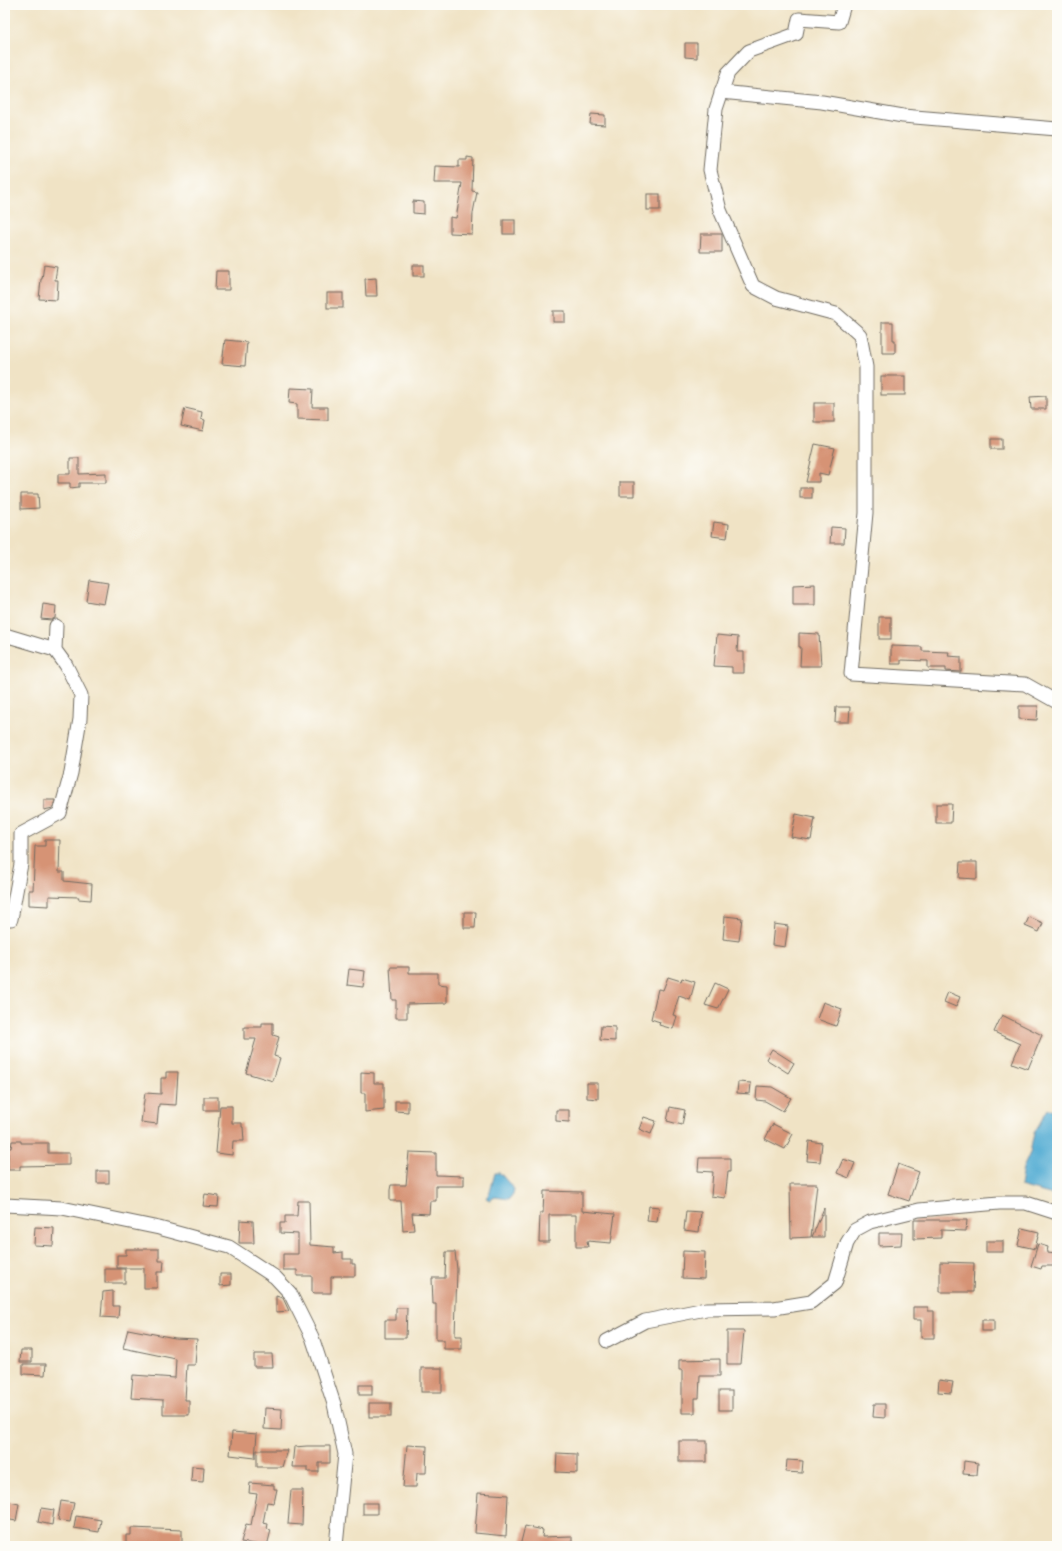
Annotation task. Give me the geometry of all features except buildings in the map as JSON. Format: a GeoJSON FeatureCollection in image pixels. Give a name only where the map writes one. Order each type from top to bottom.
{"type":"FeatureCollection","features":[{"type":"Feature","properties":{"kind":"street"},"geometry":{"type":"LineString","coordinates":[[844,5],[839,22],[799,19],[796,34],[749,51],[728,73],[716,109],[710,170],[720,210],[753,286],[776,298],[836,314],[860,336],[866,367],[866,513],[851,674],[1025,684],[1057,702]]}},
{"type":"Feature","properties":{"kind":"street"},"geometry":{"type":"LineString","coordinates":[[722,92],[822,102],[903,116],[1057,130]]}},
{"type":"Feature","properties":{"kind":"street"},"geometry":{"type":"LineString","coordinates":[[55,650],[56,626]]}},
{"type":"Feature","properties":{"kind":"street"},"geometry":{"type":"LineString","coordinates":[[5,635],[55,650],[66,665],[81,695],[80,719],[71,773],[60,813],[21,834],[22,864],[11,919],[5,919]]}},
{"type":"Feature","properties":{"kind":"street"},"geometry":{"type":"LineString","coordinates":[[606,1341],[645,1321],[706,1309],[774,1308],[811,1302],[835,1284],[847,1243],[855,1230],[870,1222],[919,1210],[999,1202],[1026,1203],[1057,1213]]}},
{"type":"Feature","properties":{"kind":"street"},"geometry":{"type":"LineString","coordinates":[[5,1205],[62,1208],[159,1228],[229,1247],[275,1277],[290,1293],[312,1337],[334,1404],[345,1454],[336,1546]]}},
{"type":"Feature","properties":{"kind":"water"},"geometry":{"type":"Polygon","coordinates":[[[1048,1109],[1057,1110],[1057,1196],[1020,1186],[1023,1168],[1030,1153],[1034,1133],[1048,1109]]]}},
{"type":"Feature","properties":{"kind":"water"},"geometry":{"type":"Polygon","coordinates":[[[495,1173],[500,1173],[514,1189],[513,1194],[509,1199],[495,1197],[490,1200],[486,1198],[490,1192],[495,1173]]]}}]}
